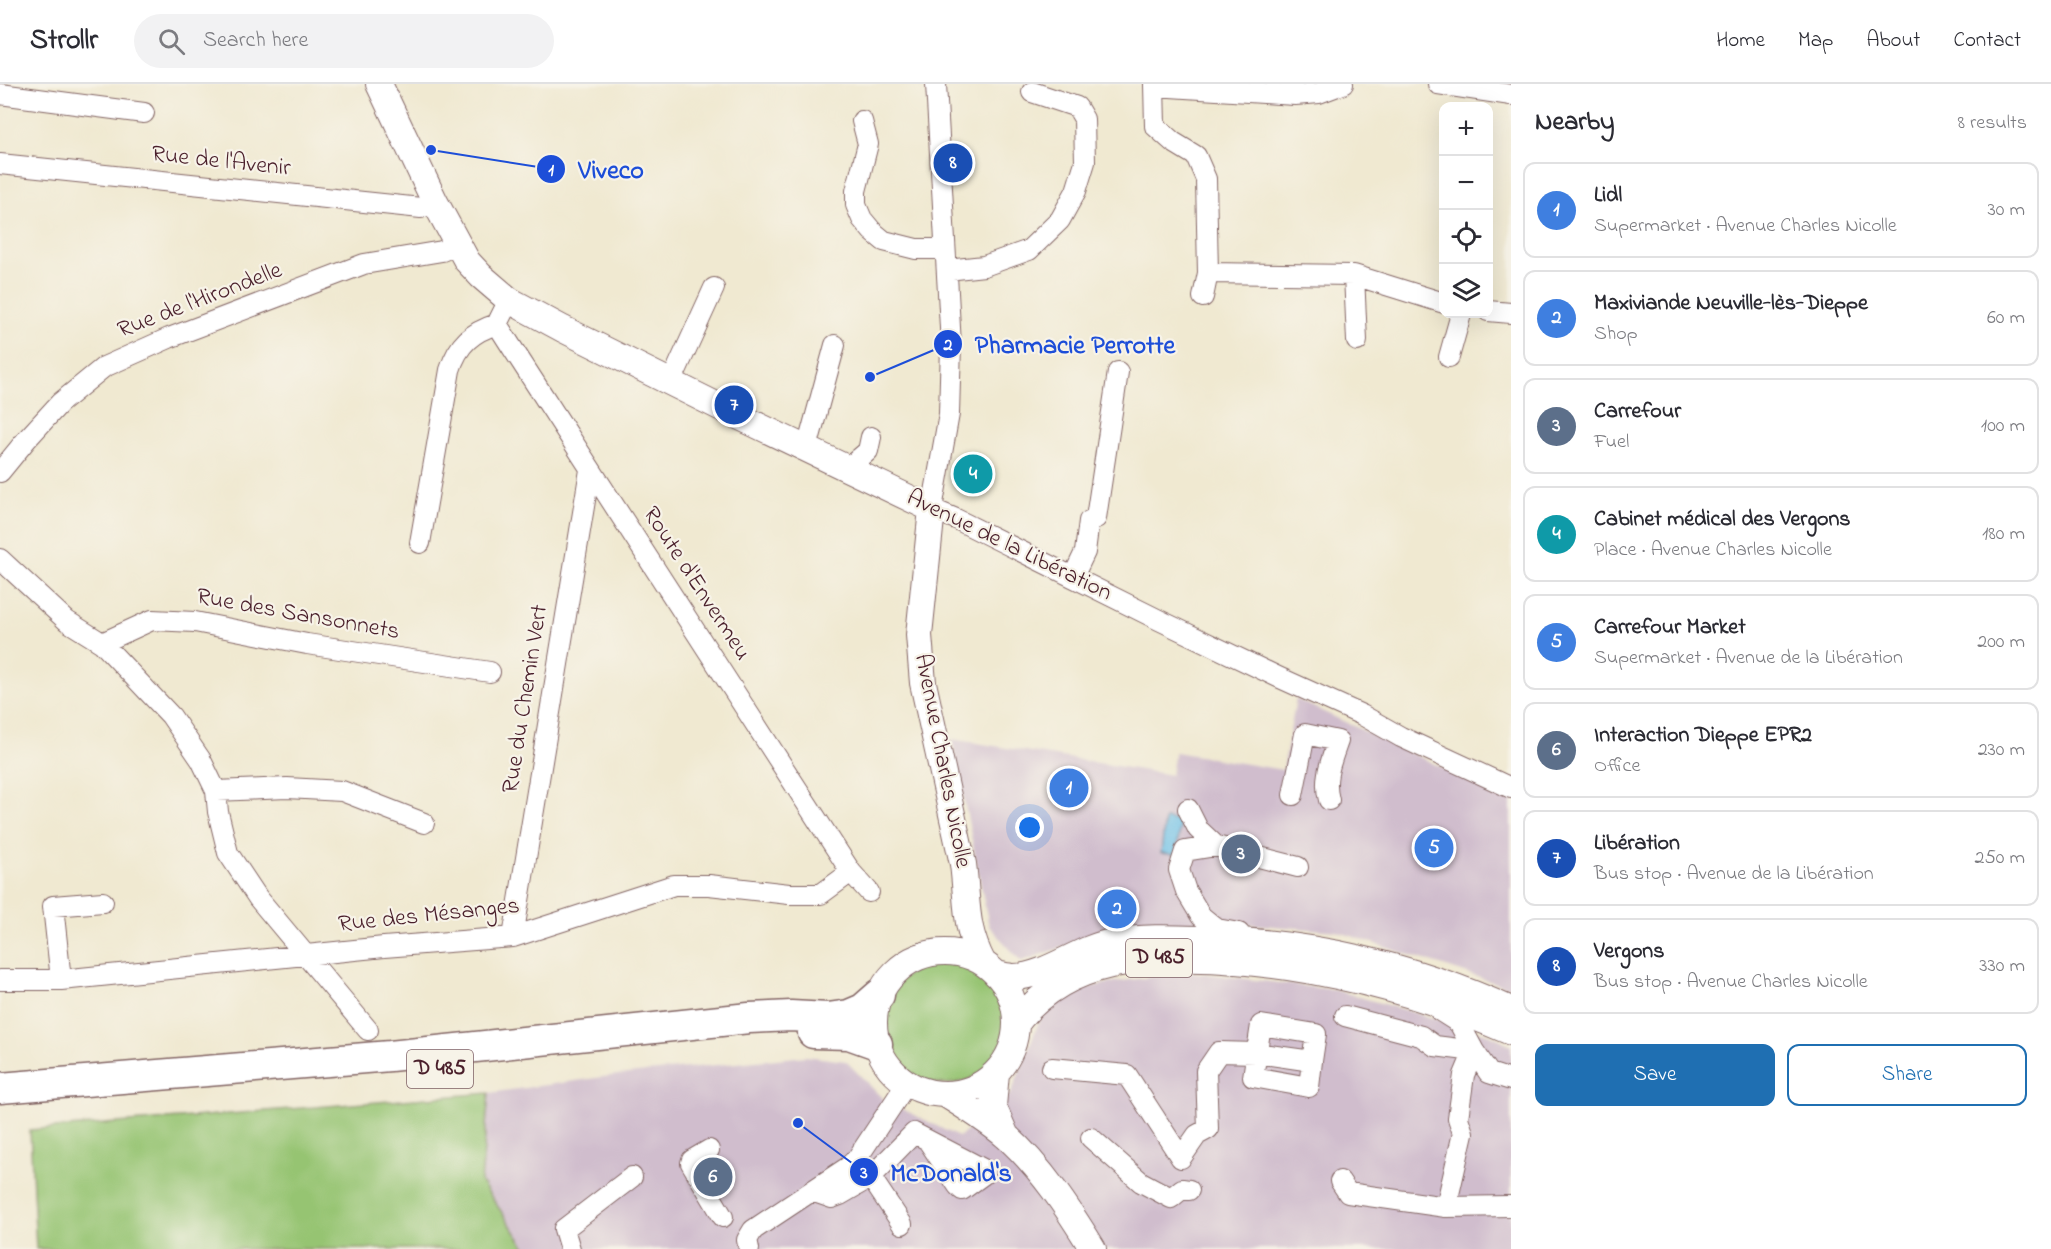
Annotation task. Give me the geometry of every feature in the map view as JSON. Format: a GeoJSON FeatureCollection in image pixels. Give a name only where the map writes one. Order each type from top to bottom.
{"type":"FeatureCollection","features":[{"type":"Feature","properties":{"kind":"highway","name":"D 485"},"geometry":{"type":"LineString","coordinates":[[0,1088],[390,1056],[749,1018],[791,1016],[828,1018],[849,1015],[863,1008],[879,995]]}},
{"type":"Feature","properties":{"kind":"highway","name":"D 485"},"geometry":{"type":"LineString","coordinates":[[0,1106],[392,1074],[750,1036],[794,1033],[849,1034],[877,1044]]}},
{"type":"Feature","properties":{"kind":"main road","name":"Avenue de la Libération"},"geometry":{"type":"LineString","coordinates":[[379,84],[435,202],[467,261],[509,300],[932,509]]}},
{"type":"Feature","properties":{"kind":"main road","name":"Avenue Charles Nicolle"},"geometry":{"type":"LineString","coordinates":[[932,509],[919,635],[923,683],[963,864],[969,932],[990,969]]}},
{"type":"Feature","properties":{"kind":"main road","name":"Avenue Charles Nicolle"},"geometry":{"type":"LineString","coordinates":[[938,952],[953,929],[965,900]]}},
{"type":"Feature","properties":{"kind":"main road","name":"D 485"},"geometry":{"type":"LineString","coordinates":[[990,969],[1014,977],[1036,972],[1102,945],[1134,940],[1168,938],[1259,942],[1309,948],[1363,959],[1482,997],[1511,1010]]}},
{"type":"Feature","properties":{"kind":"main road"},"geometry":{"type":"LineString","coordinates":[[938,952],[969,956],[990,969],[1007,989],[1014,1006],[1016,1024],[1011,1051],[996,1073],[981,1084],[964,1092],[945,1094],[932,1093],[907,1083],[894,1073],[877,1044],[874,1019],[879,995],[891,977],[908,962],[938,952]]}},
{"type":"Feature","properties":{"kind":"main road","name":"D 485"},"geometry":{"type":"LineString","coordinates":[[1016,1024],[1029,1007],[1075,977],[1106,965],[1137,959],[1173,957],[1262,963],[1322,972],[1418,996],[1511,1032]]}},
{"type":"Feature","properties":{"kind":"main road"},"geometry":{"type":"LineString","coordinates":[[996,1073],[993,1106],[1006,1137]]}},
{"type":"Feature","properties":{"kind":"main road"},"geometry":{"type":"LineString","coordinates":[[945,1094],[1006,1137],[1049,1184],[1093,1249]]}},
{"type":"Feature","properties":{"kind":"street","name":"Avenue Charles Nicolle"},"geometry":{"type":"LineString","coordinates":[[932,509],[949,414],[951,345],[936,84]]}},
{"type":"Feature","properties":{"kind":"street"},"geometry":{"type":"LineString","coordinates":[[1203,297],[1208,273],[1206,179],[1196,156],[1173,142],[1155,126],[1154,85],[1294,95],[1319,93],[1343,84]]}},
{"type":"Feature","properties":{"kind":"street"},"geometry":{"type":"LineString","coordinates":[[1438,84],[1511,95]]}},
{"type":"Feature","properties":{"kind":"street"},"geometry":{"type":"LineString","coordinates":[[947,270],[984,266],[1029,250],[1060,220],[1076,192],[1085,162],[1084,119],[1077,107],[1032,92]]}},
{"type":"Feature","properties":{"kind":"street"},"geometry":{"type":"LineString","coordinates":[[0,94],[144,113]]}},
{"type":"Feature","properties":{"kind":"street"},"geometry":{"type":"LineString","coordinates":[[862,121],[868,144],[856,190],[856,205],[862,219],[884,241],[916,249],[945,249]]}},
{"type":"Feature","properties":{"kind":"street","name":"Rue de l'Avenir"},"geometry":{"type":"LineString","coordinates":[[0,164],[421,208],[435,202]]}},
{"type":"Feature","properties":{"kind":"street","name":"Rue de l'Hirondelle"},"geometry":{"type":"LineString","coordinates":[[0,472],[60,403],[104,367],[169,338],[364,264],[442,251],[458,244]]}},
{"type":"Feature","properties":{"kind":"street"},"geometry":{"type":"LineString","coordinates":[[1208,273],[1354,275],[1439,302]]}},
{"type":"Feature","properties":{"kind":"street"},"geometry":{"type":"LineString","coordinates":[[1354,275],[1357,341]]}},
{"type":"Feature","properties":{"kind":"street"},"geometry":{"type":"LineString","coordinates":[[671,382],[714,288]]}},
{"type":"Feature","properties":{"kind":"street"},"geometry":{"type":"LineString","coordinates":[[420,543],[455,352],[482,328],[498,324],[509,300]]}},
{"type":"Feature","properties":{"kind":"street"},"geometry":{"type":"LineString","coordinates":[[1493,311],[1511,313]]}},
{"type":"Feature","properties":{"kind":"street"},"geometry":{"type":"LineString","coordinates":[[1449,357],[1460,318]]}},
{"type":"Feature","properties":{"kind":"street","name":"Route d'Envermeu"},"geometry":{"type":"LineString","coordinates":[[498,324],[851,872],[869,892]]}},
{"type":"Feature","properties":{"kind":"street"},"geometry":{"type":"LineString","coordinates":[[807,448],[836,345]]}},
{"type":"Feature","properties":{"kind":"street"},"geometry":{"type":"LineString","coordinates":[[1073,577],[1084,552],[1089,521],[1096,518],[1118,372]]}},
{"type":"Feature","properties":{"kind":"street"},"geometry":{"type":"LineString","coordinates":[[848,468],[868,451],[871,437]]}},
{"type":"Feature","properties":{"kind":"street","name":"Rue du Chemin Vert"},"geometry":{"type":"LineString","coordinates":[[513,937],[590,470]]}},
{"type":"Feature","properties":{"kind":"street","name":"Avenue de la Libération"},"geometry":{"type":"LineString","coordinates":[[932,509],[1511,788]]}},
{"type":"Feature","properties":{"kind":"street"},"geometry":{"type":"LineString","coordinates":[[0,559],[67,621],[102,642],[171,716],[201,760],[216,792],[218,812],[228,853],[258,898],[368,1030]]}},
{"type":"Feature","properties":{"kind":"street","name":"Rue des Sansonnets"},"geometry":{"type":"LineString","coordinates":[[102,642],[152,620],[195,622],[307,644],[490,672]]}},
{"type":"Feature","properties":{"kind":"street"},"geometry":{"type":"LineString","coordinates":[[1293,795],[1305,734],[1338,741],[1328,771],[1326,788],[1329,800]]}},
{"type":"Feature","properties":{"kind":"street"},"geometry":{"type":"LineString","coordinates":[[216,792],[287,788],[342,791],[424,823]]}},
{"type":"Feature","properties":{"kind":"street"},"geometry":{"type":"LineString","coordinates":[[1216,846],[1197,829],[1188,809],[1185,851],[1179,870],[1186,891],[1201,916],[1217,929],[1309,948]]}},
{"type":"Feature","properties":{"kind":"street"},"geometry":{"type":"LineString","coordinates":[[1185,851],[1216,846],[1298,867]]}},
{"type":"Feature","properties":{"kind":"street","name":"Rue des Mésanges"},"geometry":{"type":"LineString","coordinates":[[0,980],[61,980],[513,937],[674,885],[709,885],[789,894],[821,894],[851,872]]}},
{"type":"Feature","properties":{"kind":"street"},"geometry":{"type":"LineString","coordinates":[[61,980],[53,906],[103,903]]}},
{"type":"Feature","properties":{"kind":"street"},"geometry":{"type":"LineString","coordinates":[[1418,996],[1459,1023],[1474,1051],[1490,1073],[1511,1080]]}},
{"type":"Feature","properties":{"kind":"street"},"geometry":{"type":"LineString","coordinates":[[1345,1016],[1421,1036],[1435,1046],[1474,1051]]}},
{"type":"Feature","properties":{"kind":"street"},"geometry":{"type":"LineString","coordinates":[[1261,1025],[1316,1034],[1309,1087],[1253,1077],[1256,1053],[1261,1025]]}},
{"type":"Feature","properties":{"kind":"street"},"geometry":{"type":"LineString","coordinates":[[1446,1207],[1463,1133],[1458,1118],[1464,1075],[1474,1051]]}},
{"type":"Feature","properties":{"kind":"street"},"geometry":{"type":"LineString","coordinates":[[1052,1068],[1127,1075],[1181,1158],[1197,1135],[1208,1129],[1206,1071],[1219,1052],[1256,1053],[1312,1061]]}},
{"type":"Feature","properties":{"kind":"street"},"geometry":{"type":"LineString","coordinates":[[749,1249],[747,1239],[753,1230],[848,1167],[858,1157],[907,1083]]}},
{"type":"Feature","properties":{"kind":"street"},"geometry":{"type":"LineString","coordinates":[[804,1196],[832,1198],[840,1195],[871,1177],[914,1133],[928,1141]]}},
{"type":"Feature","properties":{"kind":"street"},"geometry":{"type":"LineString","coordinates":[[1091,1138],[1141,1182],[1171,1198],[1182,1189],[1189,1190]]}},
{"type":"Feature","properties":{"kind":"street"},"geometry":{"type":"LineString","coordinates":[[709,1150],[692,1160],[691,1163],[723,1217]]}},
{"type":"Feature","properties":{"kind":"street"},"geometry":{"type":"LineString","coordinates":[[858,1157],[902,1224]]}},
{"type":"Feature","properties":{"kind":"street"},"geometry":{"type":"LineString","coordinates":[[570,1249],[564,1229],[632,1177]]}},
{"type":"Feature","properties":{"kind":"street"},"geometry":{"type":"LineString","coordinates":[[1340,1181],[1348,1193],[1446,1207],[1511,1206]]}},
{"type":"Feature","properties":{"kind":"shaded area"},"geometry":{"type":"Polygon","coordinates":[[[1296,699],[1511,800],[1511,988],[1336,931],[1220,922],[1108,928],[1076,943],[1021,961],[989,926],[952,739],[1171,775],[1175,752],[1283,770],[1296,699]]]}},
{"type":"Feature","properties":{"kind":"shaded area"},"geometry":{"type":"Polygon","coordinates":[[[1191,972],[1335,990],[1491,1035],[1511,1045],[1511,1249],[527,1249],[481,1182],[489,1093],[618,1075],[806,1056],[846,1061],[884,1100],[959,1137],[1011,1094],[1040,1019],[1067,992],[1114,982],[1191,972]]]}},
{"type":"Feature","properties":{"kind":"green space"},"geometry":{"type":"Polygon","coordinates":[[[945,962],[968,967],[979,972],[988,980],[996,989],[1001,1000],[1006,1023],[1001,1046],[996,1057],[988,1066],[979,1074],[968,1079],[945,1084],[922,1079],[911,1074],[902,1066],[894,1057],[889,1046],[884,1023],[889,1000],[894,989],[902,980],[911,972],[922,967],[945,962]]]}},
{"type":"Feature","properties":{"kind":"green space"},"geometry":{"type":"Polygon","coordinates":[[[489,1093],[481,1182],[527,1249],[36,1249],[30,1130],[489,1093]]]}},
{"type":"Feature","properties":{"kind":"water"},"geometry":{"type":"Polygon","coordinates":[[[1165,819],[1181,821],[1176,855],[1161,853],[1165,819]]]}},
{"type":"Feature","properties":{"kind":"place","name":"Viveco"},"geometry":{"type":"Point","coordinates":[431,150]}},
{"type":"Feature","properties":{"kind":"place","name":"Vergons"},"geometry":{"type":"Point","coordinates":[953,163]}},
{"type":"Feature","properties":{"kind":"place","name":"Pharmacie Perrotte"},"geometry":{"type":"Point","coordinates":[870,377]}},
{"type":"Feature","properties":{"kind":"place","name":"Libération"},"geometry":{"type":"Point","coordinates":[734,405]}},
{"type":"Feature","properties":{"kind":"place","name":"Cabinet médical des Vergons"},"geometry":{"type":"Point","coordinates":[973,474]}},
{"type":"Feature","properties":{"kind":"place","name":"Lidl"},"geometry":{"type":"Point","coordinates":[1069,788]}},
{"type":"Feature","properties":{"kind":"place","name":"Carrefour Market"},"geometry":{"type":"Point","coordinates":[1434,848]}},
{"type":"Feature","properties":{"kind":"place","name":"Carrefour"},"geometry":{"type":"Point","coordinates":[1241,854]}},
{"type":"Feature","properties":{"kind":"place","name":"Maxiviande Neuville-lès-Dieppe"},"geometry":{"type":"Point","coordinates":[1117,909]}},
{"type":"Feature","properties":{"kind":"place","name":"McDonald's"},"geometry":{"type":"Point","coordinates":[798,1123]}},
{"type":"Feature","properties":{"kind":"place","name":"Interaction Dieppe EPR2"},"geometry":{"type":"Point","coordinates":[713,1177]}}]}
